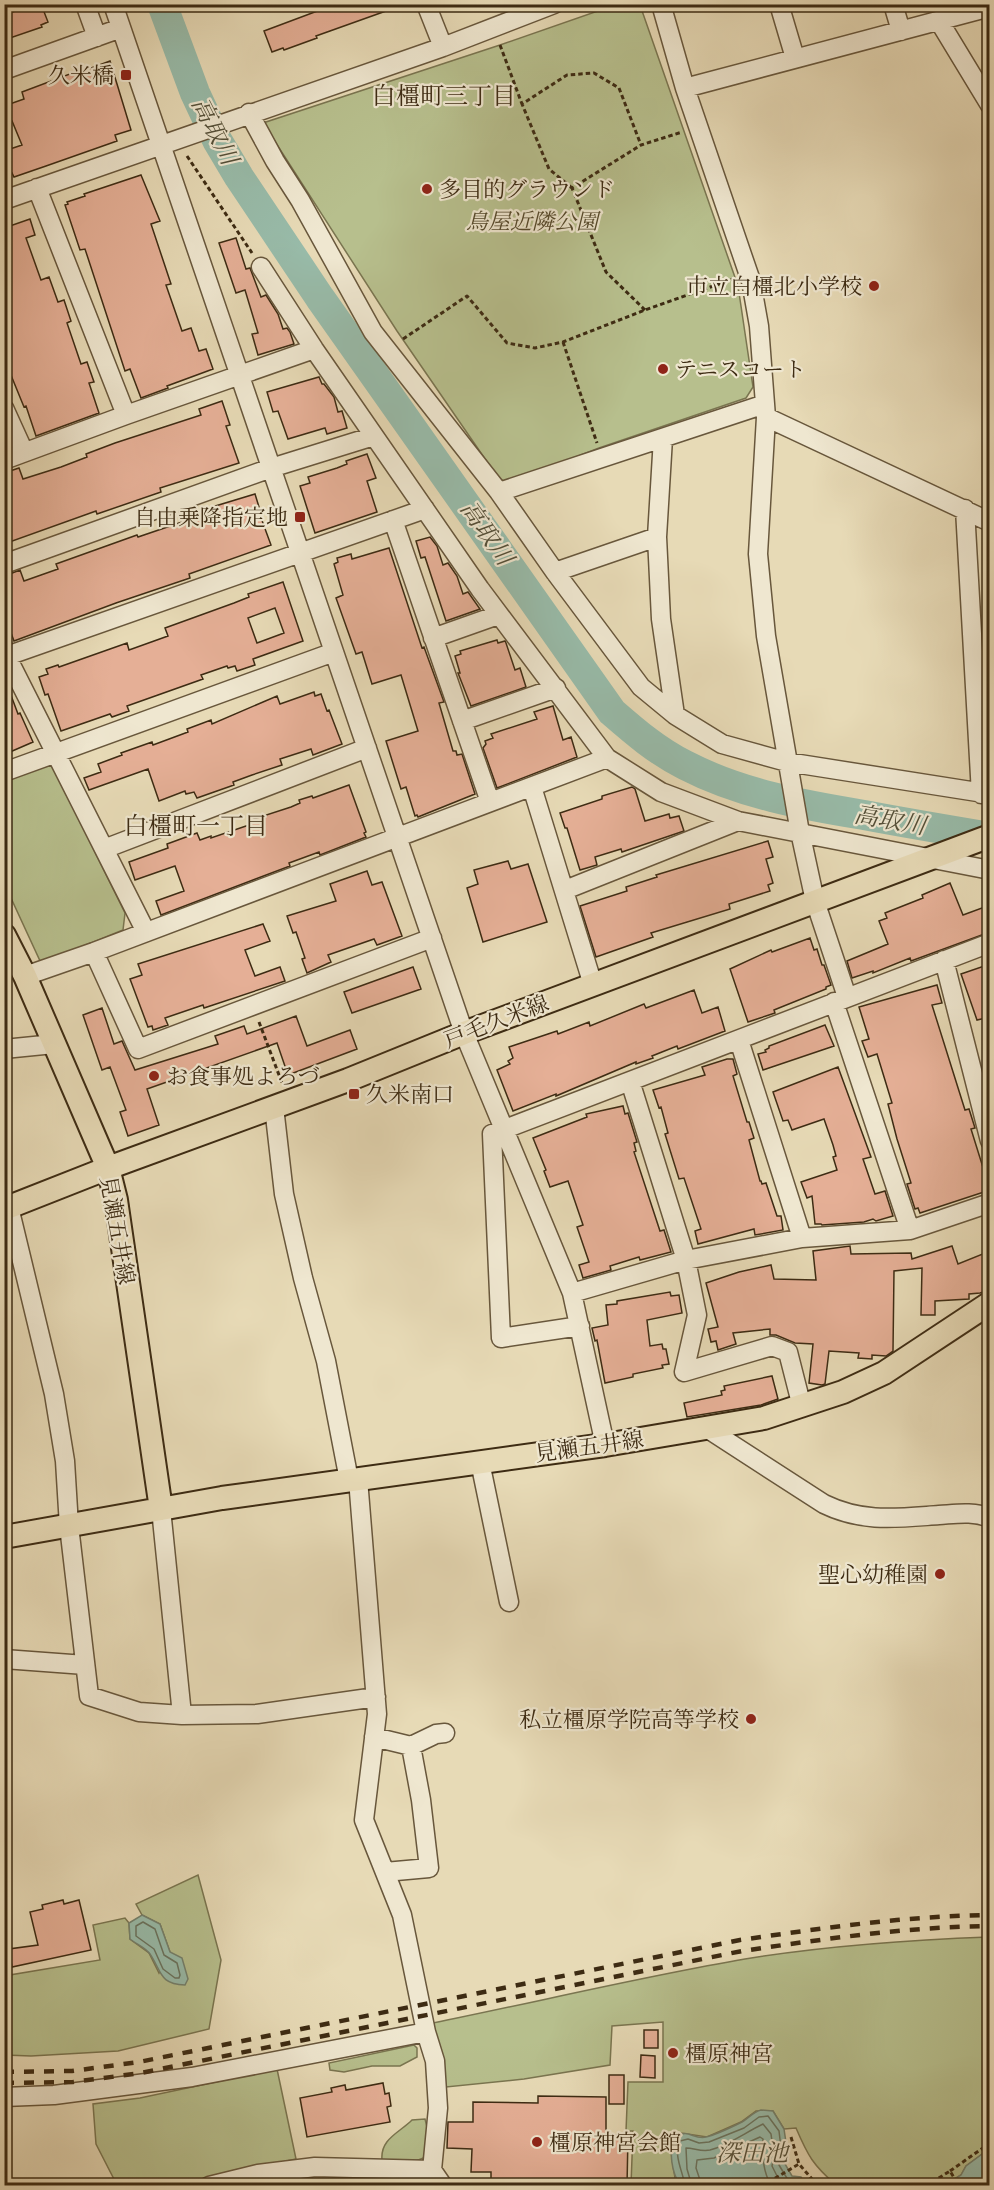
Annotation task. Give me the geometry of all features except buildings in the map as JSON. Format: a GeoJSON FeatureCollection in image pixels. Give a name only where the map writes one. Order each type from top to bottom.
{"type":"FeatureCollection","features":[{"type":"Feature","properties":{"kind":"main road","name":"戸毛久米線"},"geometry":{"type":"LineString","coordinates":[[7,1208],[464,1032],[990,836]]}},
{"type":"Feature","properties":{"kind":"main road","name":"見瀬五井線"},"geometry":{"type":"LineString","coordinates":[[4,935],[25,976],[108,1168],[116,1200],[161,1509]]}},
{"type":"Feature","properties":{"kind":"main road","name":"見瀬五井線"},"geometry":{"type":"LineString","coordinates":[[4,1537],[161,1509],[353,1479],[605,1445],[764,1418],[843,1392],[884,1373],[990,1303]]}},
{"type":"Feature","properties":{"kind":"street"},"geometry":{"type":"LineString","coordinates":[[86,4],[97,37]]}},
{"type":"Feature","properties":{"kind":"street"},"geometry":{"type":"LineString","coordinates":[[113,4],[464,1032],[572,1293],[605,1445]]}},
{"type":"Feature","properties":{"kind":"street"},"geometry":{"type":"LineString","coordinates":[[426,4],[443,47]]}},
{"type":"Feature","properties":{"kind":"street"},"geometry":{"type":"LineString","coordinates":[[4,200],[443,47],[554,4]]}},
{"type":"Feature","properties":{"kind":"street"},"geometry":{"type":"LineString","coordinates":[[661,4],[685,88],[751,281],[759,326],[766,410],[759,554],[766,636],[799,830],[815,901],[840,1000],[910,1230]]}},
{"type":"Feature","properties":{"kind":"street"},"geometry":{"type":"LineString","coordinates":[[779,4],[795,58]]}},
{"type":"Feature","properties":{"kind":"street"},"geometry":{"type":"LineString","coordinates":[[893,4],[901,31]]}},
{"type":"Feature","properties":{"kind":"street"},"geometry":{"type":"LineString","coordinates":[[685,88],[990,7]]}},
{"type":"Feature","properties":{"kind":"street"},"geometry":{"type":"LineString","coordinates":[[939,21],[990,105]]}},
{"type":"Feature","properties":{"kind":"street"},"geometry":{"type":"LineString","coordinates":[[4,70],[121,28]]}},
{"type":"Feature","properties":{"kind":"street"},"geometry":{"type":"LineString","coordinates":[[242,116],[300,200],[373,332],[499,492],[555,572],[641,687],[675,715],[722,744],[789,769],[985,794],[964,509]]}},
{"type":"Feature","properties":{"kind":"street"},"geometry":{"type":"LineString","coordinates":[[37,188],[126,415]]}},
{"type":"Feature","properties":{"kind":"street"},"geometry":{"type":"LineString","coordinates":[[261,267],[314,349],[498,615],[556,688],[607,758],[661,792],[695,807],[738,821],[939,855],[990,870]]}},
{"type":"Feature","properties":{"kind":"street"},"geometry":{"type":"LineString","coordinates":[[4,460],[314,349]]}},
{"type":"Feature","properties":{"kind":"street"},"geometry":{"type":"LineString","coordinates":[[4,408],[24,452]]}},
{"type":"Feature","properties":{"kind":"street"},"geometry":{"type":"LineString","coordinates":[[499,492],[663,438],[766,410],[990,522]]}},
{"type":"Feature","properties":{"kind":"street"},"geometry":{"type":"LineString","coordinates":[[4,564],[271,468],[374,436]]}},
{"type":"Feature","properties":{"kind":"street"},"geometry":{"type":"LineString","coordinates":[[663,438],[657,537],[661,619],[675,715]]}},
{"type":"Feature","properties":{"kind":"street"},"geometry":{"type":"LineString","coordinates":[[146,932],[5,655],[424,509]]}},
{"type":"Feature","properties":{"kind":"street"},"geometry":{"type":"LineString","coordinates":[[393,520],[490,802]]}},
{"type":"Feature","properties":{"kind":"street"},"geometry":{"type":"LineString","coordinates":[[555,572],[657,537]]}},
{"type":"Feature","properties":{"kind":"street"},"geometry":{"type":"LineString","coordinates":[[434,638],[498,615]]}},
{"type":"Feature","properties":{"kind":"street"},"geometry":{"type":"LineString","coordinates":[[4,772],[334,652]]}},
{"type":"Feature","properties":{"kind":"street"},"geometry":{"type":"LineString","coordinates":[[462,721],[556,688]]}},
{"type":"Feature","properties":{"kind":"street"},"geometry":{"type":"LineString","coordinates":[[104,849],[367,748]]}},
{"type":"Feature","properties":{"kind":"street"},"geometry":{"type":"LineString","coordinates":[[25,976],[607,758]]}},
{"type":"Feature","properties":{"kind":"street"},"geometry":{"type":"LineString","coordinates":[[532,787],[593,985]]}},
{"type":"Feature","properties":{"kind":"street"},"geometry":{"type":"LineString","coordinates":[[565,890],[738,821]]}},
{"type":"Feature","properties":{"kind":"street"},"geometry":{"type":"LineString","coordinates":[[94,952],[138,1049],[432,938]]}},
{"type":"Feature","properties":{"kind":"street"},"geometry":{"type":"LineString","coordinates":[[580,1326],[501,1338],[492,1134],[990,943]]}},
{"type":"Feature","properties":{"kind":"street"},"geometry":{"type":"LineString","coordinates":[[944,960],[990,1141]]}},
{"type":"Feature","properties":{"kind":"street"},"geometry":{"type":"LineString","coordinates":[[739,1040],[802,1238]]}},
{"type":"Feature","properties":{"kind":"street"},"geometry":{"type":"LineString","coordinates":[[4,1048],[54,1044]]}},
{"type":"Feature","properties":{"kind":"street"},"geometry":{"type":"LineString","coordinates":[[630,1081],[686,1260],[697,1315],[684,1372],[772,1346],[788,1352],[802,1407]]}},
{"type":"Feature","properties":{"kind":"street"},"geometry":{"type":"LineString","coordinates":[[282,1104],[284,1194],[353,1479],[376,1697],[374,1737],[364,1820],[407,1932],[426,2032],[435,2061],[438,2108],[432,2170],[443,2186]]}},
{"type":"Feature","properties":{"kind":"street"},"geometry":{"type":"LineString","coordinates":[[572,1293],[686,1260],[802,1238],[910,1230],[990,1203]]}},
{"type":"Feature","properties":{"kind":"street"},"geometry":{"type":"LineString","coordinates":[[7,1208],[54,1394],[65,1461],[69,1526],[89,1696],[139,1712],[182,1715],[257,1714],[376,1697]]}},
{"type":"Feature","properties":{"kind":"street"},"geometry":{"type":"LineString","coordinates":[[708,1429],[824,1504],[843,1513],[866,1518],[886,1518],[974,1513],[990,1518]]}},
{"type":"Feature","properties":{"kind":"street"},"geometry":{"type":"LineString","coordinates":[[480,1462],[509,1602]]}},
{"type":"Feature","properties":{"kind":"street"},"geometry":{"type":"LineString","coordinates":[[161,1509],[182,1715]]}},
{"type":"Feature","properties":{"kind":"street"},"geometry":{"type":"LineString","coordinates":[[4,1659],[85,1665]]}},
{"type":"Feature","properties":{"kind":"street"},"geometry":{"type":"LineString","coordinates":[[374,1737],[411,1746],[445,1732]]}},
{"type":"Feature","properties":{"kind":"street"},"geometry":{"type":"LineString","coordinates":[[385,1872],[429,1868],[421,1800],[411,1746]]}},
{"type":"Feature","properties":{"kind":"street"},"geometry":{"type":"LineString","coordinates":[[4,2097],[54,2095],[192,2078],[426,2032]]}},
{"type":"Feature","properties":{"kind":"street"},"geometry":{"type":"LineString","coordinates":[[209,2186],[258,2174],[315,2166],[432,2170]]}},
{"type":"Feature","properties":{"kind":"path"},"geometry":{"type":"LineString","coordinates":[[500,45],[549,169],[572,188],[606,272],[645,310]]}},
{"type":"Feature","properties":{"kind":"path"},"geometry":{"type":"LineString","coordinates":[[522,104],[567,75],[594,73],[620,88],[641,145]]}},
{"type":"Feature","properties":{"kind":"path"},"geometry":{"type":"LineString","coordinates":[[572,188],[641,145],[684,131]]}},
{"type":"Feature","properties":{"kind":"path"},"geometry":{"type":"LineString","coordinates":[[187,156],[261,267]]}},
{"type":"Feature","properties":{"kind":"path"},"geometry":{"type":"LineString","coordinates":[[403,339],[467,296],[507,343],[535,348],[563,342],[645,310],[735,279]]}},
{"type":"Feature","properties":{"kind":"path"},"geometry":{"type":"LineString","coordinates":[[563,342],[599,448]]}},
{"type":"Feature","properties":{"kind":"path"},"geometry":{"type":"LineString","coordinates":[[253,1006],[282,1104]]}},
{"type":"Feature","properties":{"kind":"path"},"geometry":{"type":"LineString","coordinates":[[791,2137],[799,2164],[818,2186]]}},
{"type":"Feature","properties":{"kind":"path"},"geometry":{"type":"LineString","coordinates":[[926,2186],[990,2143]]}},
{"type":"Feature","properties":{"kind":"path"},"geometry":{"type":"LineString","coordinates":[[762,2186],[799,2164]]}},
{"type":"Feature","properties":{"kind":"path"},"geometry":{"type":"LineString","coordinates":[[950,2171],[959,2186]]}},
{"type":"Feature","properties":{"kind":"green space","name":"鳥屋近隣公園"},"geometry":{"type":"Polygon","coordinates":[[[615,5],[640,5],[738,286],[753,387],[746,398],[599,448],[503,485],[397,331],[263,123],[615,5]]]}},
{"type":"Feature","properties":{"kind":"green space"},"geometry":{"type":"Polygon","coordinates":[[[41,763],[52,765],[125,913],[123,930],[41,963],[5,885],[4,778],[41,763]]]}},
{"type":"Feature","properties":{"kind":"green space"},"geometry":{"type":"Polygon","coordinates":[[[198,1875],[221,1960],[209,2029],[118,2051],[31,2056],[5,2055],[4,1976],[100,1960],[93,1925],[125,1918],[129,1923],[130,1939],[149,1953],[159,1973],[170,1952],[160,1924],[142,1915],[136,1904],[198,1875]]]}},
{"type":"Feature","properties":{"kind":"green space"},"geometry":{"type":"Polygon","coordinates":[[[989,1937],[989,2149],[966,2166],[961,2175],[947,2184],[836,2185],[812,2160],[796,2128],[784,2129],[773,2111],[756,2111],[741,2122],[707,2137],[681,2133],[671,2152],[675,2178],[680,2185],[631,2185],[633,2131],[626,2131],[628,2082],[663,2082],[663,2022],[612,2026],[610,2065],[524,2079],[446,2087],[433,2023],[745,1959],[867,1944],[989,1937]]]}},
{"type":"Feature","properties":{"kind":"green space"},"geometry":{"type":"Polygon","coordinates":[[[414,2045],[417,2048],[417,2057],[400,2066],[372,2066],[344,2072],[330,2070],[329,2063],[414,2045]]]}},
{"type":"Feature","properties":{"kind":"green space"},"geometry":{"type":"Polygon","coordinates":[[[277,2069],[296,2159],[243,2170],[201,2185],[117,2185],[96,2144],[93,2104],[140,2098],[277,2069]]]}},
{"type":"Feature","properties":{"kind":"green space"},"geometry":{"type":"Polygon","coordinates":[[[425,2119],[428,2131],[426,2157],[413,2162],[382,2160],[384,2147],[391,2137],[412,2120],[425,2119]]]}},
{"type":"Feature","properties":{"kind":"water"},"geometry":{"type":"Polygon","coordinates":[[[142,1915],[160,1924],[170,1952],[182,1958],[188,1979],[185,1985],[170,1982],[162,1976],[148,1952],[130,1939],[129,1923],[142,1915]]]}},
{"type":"Feature","properties":{"kind":"water","name":"深田池"},"geometry":{"type":"Polygon","coordinates":[[[761,2110],[773,2111],[784,2129],[788,2156],[785,2164],[792,2176],[801,2177],[806,2185],[680,2185],[672,2162],[675,2137],[684,2134],[698,2137],[710,2136],[742,2122],[761,2110]]]}},
{"type":"Feature","properties":{"kind":"water"},"geometry":{"type":"Polygon","coordinates":[[[989,2149],[989,2185],[939,2185],[947,2184],[961,2175],[966,2166],[989,2149]]]}},
{"type":"Feature","properties":{"kind":"waterway","name":"高取川"},"geometry":{"type":"LineString","coordinates":[[162,4],[195,93],[217,140],[239,177],[320,298],[612,712],[665,754],[728,784],[795,802],[990,837]]}},
{"type":"Feature","properties":{"kind":"railway"},"geometry":{"type":"LineString","coordinates":[[4,2072],[72,2071],[139,2062],[740,1940],[896,1920],[990,1915]]}},
{"type":"Feature","properties":{"kind":"railway"},"geometry":{"type":"LineString","coordinates":[[4,2083],[73,2082],[141,2073],[742,1951],[896,1931],[990,1926]]}},
{"type":"Feature","properties":{"kind":"place","name":"久米橋"},"geometry":{"type":"Point","coordinates":[126,75]}},
{"type":"Feature","properties":{"kind":"place","name":"多目的グラウンド"},"geometry":{"type":"Point","coordinates":[427,189]}},
{"type":"Feature","properties":{"kind":"place","name":"市立白橿北小学校"},"geometry":{"type":"Point","coordinates":[874,286]}},
{"type":"Feature","properties":{"kind":"place","name":"テニスコート"},"geometry":{"type":"Point","coordinates":[663,369]}},
{"type":"Feature","properties":{"kind":"place","name":"自由乗降指定地"},"geometry":{"type":"Point","coordinates":[300,517]}},
{"type":"Feature","properties":{"kind":"place","name":"お食事処よろづ"},"geometry":{"type":"Point","coordinates":[154,1076]}},
{"type":"Feature","properties":{"kind":"place","name":"久米南口"},"geometry":{"type":"Point","coordinates":[354,1094]}},
{"type":"Feature","properties":{"kind":"place","name":"聖心幼稚園"},"geometry":{"type":"Point","coordinates":[940,1574]}},
{"type":"Feature","properties":{"kind":"place","name":"私立橿原学院高等学校"},"geometry":{"type":"Point","coordinates":[751,1719]}},
{"type":"Feature","properties":{"kind":"place","name":"橿原神宮"},"geometry":{"type":"Point","coordinates":[673,2053]}},
{"type":"Feature","properties":{"kind":"place","name":"橿原神宮会館"},"geometry":{"type":"Point","coordinates":[537,2142]}},
{"type":"Feature","properties":{"kind":"district","name":"白橿町三丁目"},"geometry":{"type":"Point","coordinates":[444,96]}},
{"type":"Feature","properties":{"kind":"district","name":"白橿町一丁目"},"geometry":{"type":"Point","coordinates":[196,826]}}]}
